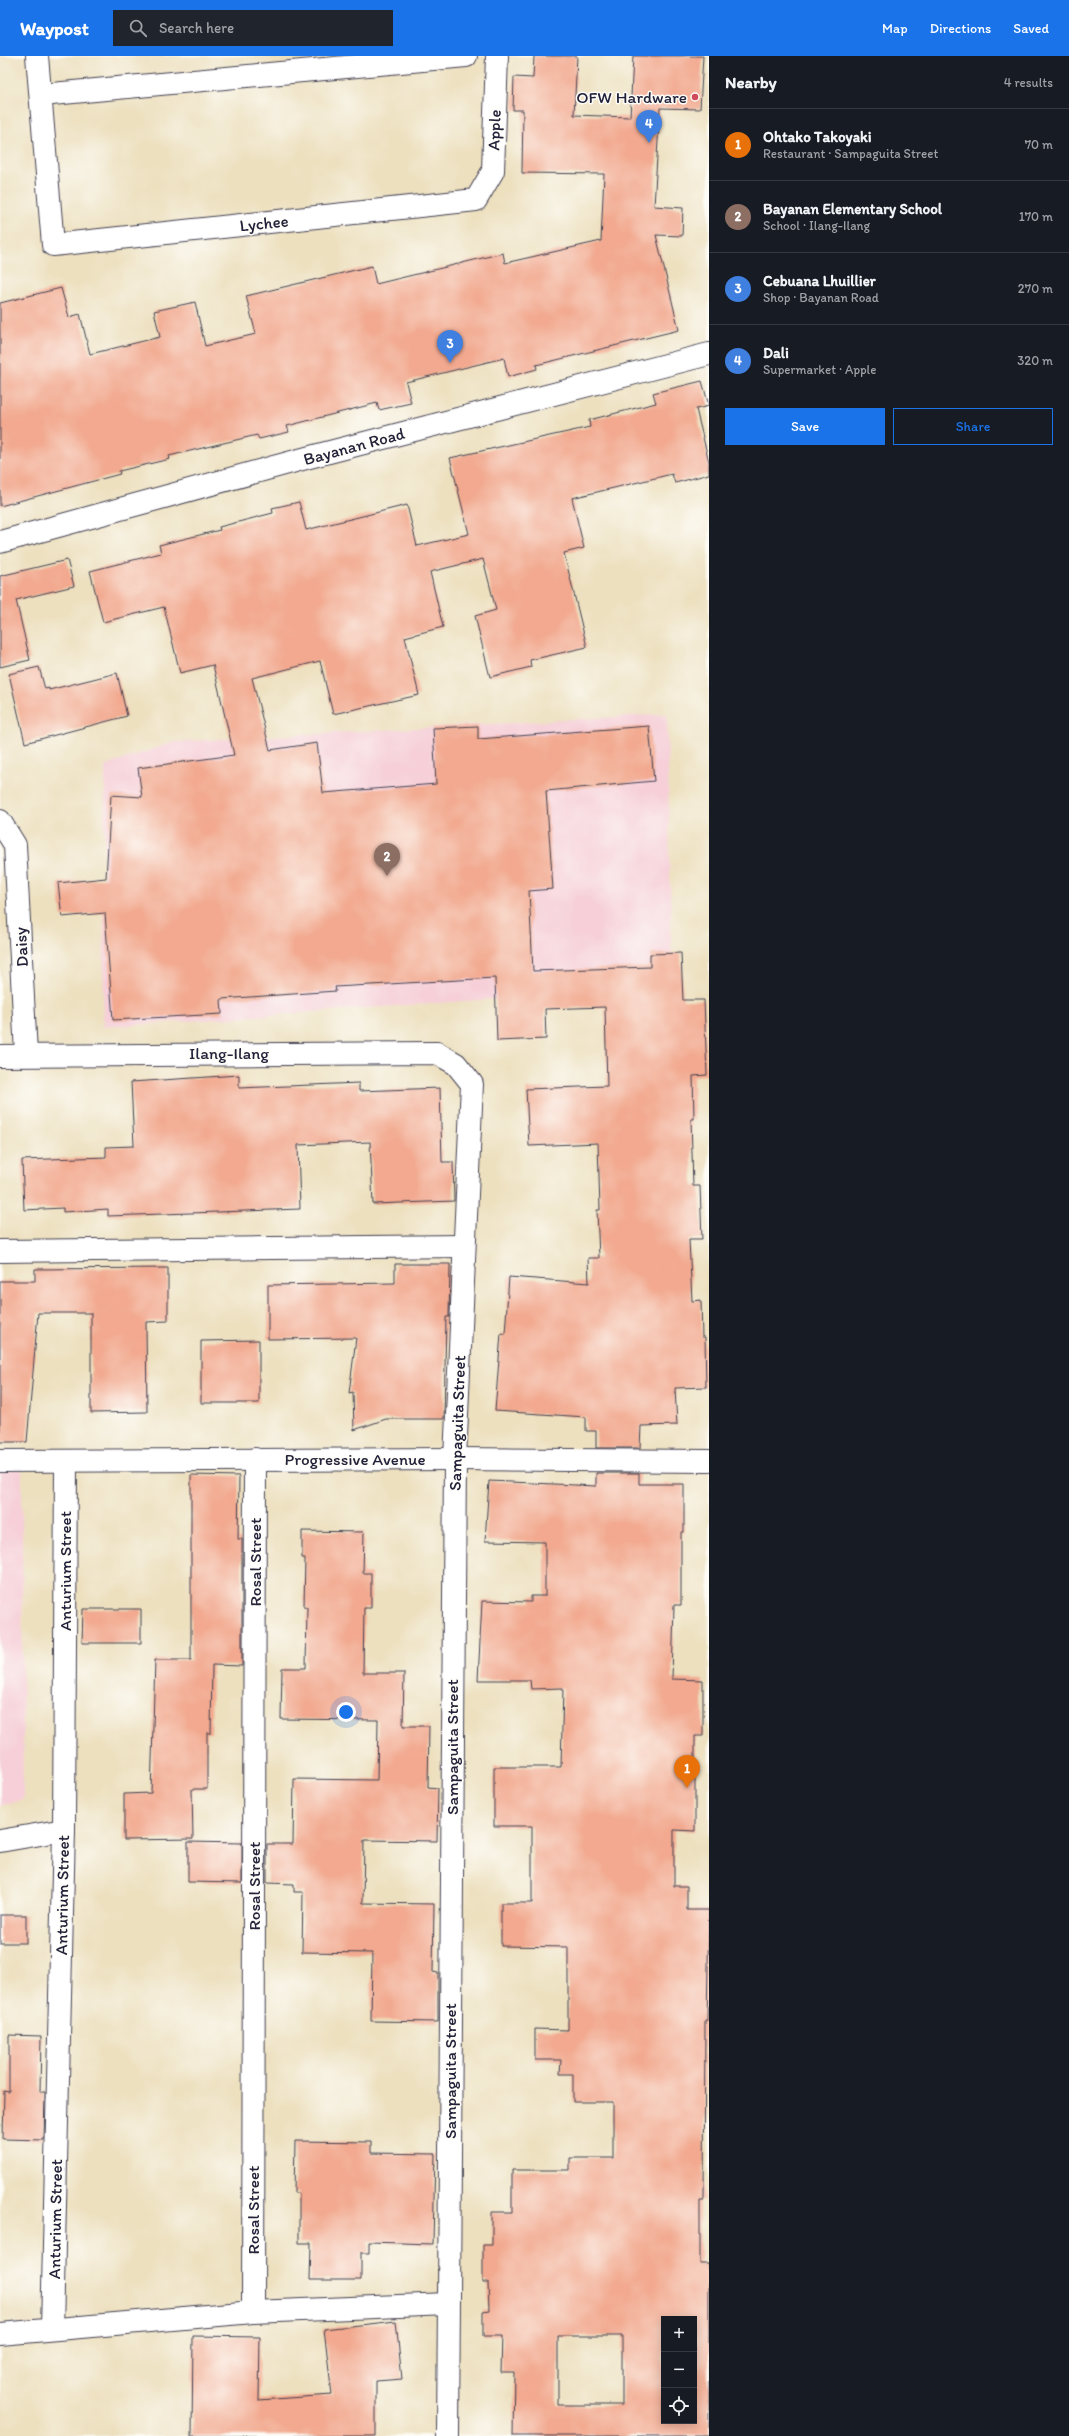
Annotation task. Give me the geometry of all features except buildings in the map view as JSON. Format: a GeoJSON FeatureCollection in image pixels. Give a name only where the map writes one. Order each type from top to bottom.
{"type":"FeatureCollection","features":[{"type":"Feature","properties":{"kind":"street"},"geometry":{"type":"LineString","coordinates":[[37,56],[41,95],[466,56]]}},
{"type":"Feature","properties":{"kind":"street","name":"Apple"},"geometry":{"type":"LineString","coordinates":[[476,200],[493,171],[497,56]]}},
{"type":"Feature","properties":{"kind":"street","name":"Lychee"},"geometry":{"type":"LineString","coordinates":[[41,95],[53,246],[476,200]]}},
{"type":"Feature","properties":{"kind":"street","name":"Bayanan Road"},"geometry":{"type":"LineString","coordinates":[[0,542],[302,459],[709,354]]}},
{"type":"Feature","properties":{"kind":"street","name":"Daisy"},"geometry":{"type":"LineString","coordinates":[[0,821],[15,846],[26,1054]]}},
{"type":"Feature","properties":{"kind":"street","name":"Ilang-Ilang"},"geometry":{"type":"LineString","coordinates":[[0,1056],[26,1054],[437,1053],[456,1064]]}},
{"type":"Feature","properties":{"kind":"street","name":"Sampaguita Street"},"geometry":{"type":"LineString","coordinates":[[448,2436],[455,1459],[472,1084],[456,1064]]}},
{"type":"Feature","properties":{"kind":"street"},"geometry":{"type":"LineString","coordinates":[[0,1251],[464,1246]]}},
{"type":"Feature","properties":{"kind":"street","name":"Progressive Avenue"},"geometry":{"type":"LineString","coordinates":[[0,1461],[455,1459],[709,1461]]}},
{"type":"Feature","properties":{"kind":"street","name":"Rosal Street"},"geometry":{"type":"LineString","coordinates":[[253,2312],[255,1460]]}},
{"type":"Feature","properties":{"kind":"street","name":"Anturium Street"},"geometry":{"type":"LineString","coordinates":[[52,2329],[64,1830],[66,1461]]}},
{"type":"Feature","properties":{"kind":"street"},"geometry":{"type":"LineString","coordinates":[[0,1840],[64,1830]]}},
{"type":"Feature","properties":{"kind":"street"},"geometry":{"type":"LineString","coordinates":[[0,2334],[253,2312],[448,2304]]}},
{"type":"Feature","properties":{"kind":"shaded area"},"geometry":{"type":"Polygon","coordinates":[[[667,714],[672,986],[103,1027],[105,766],[173,742],[667,714]]]}},
{"type":"Feature","properties":{"kind":"shaded area"},"geometry":{"type":"Polygon","coordinates":[[[0,1469],[22,1470],[23,1800],[0,1806],[0,1469]]]}},
{"type":"Feature","properties":{"kind":"place","name":"OFW Hardware"},"geometry":{"type":"Point","coordinates":[695,97]}},
{"type":"Feature","properties":{"kind":"place","name":"Dali"},"geometry":{"type":"Point","coordinates":[649,143]}},
{"type":"Feature","properties":{"kind":"place","name":"Cebuana Lhuillier"},"geometry":{"type":"Point","coordinates":[450,363]}},
{"type":"Feature","properties":{"kind":"place","name":"Bayanan Elementary School"},"geometry":{"type":"Point","coordinates":[387,876]}},
{"type":"Feature","properties":{"kind":"place","name":"Ohtako Takoyaki"},"geometry":{"type":"Point","coordinates":[687,1788]}}]}
